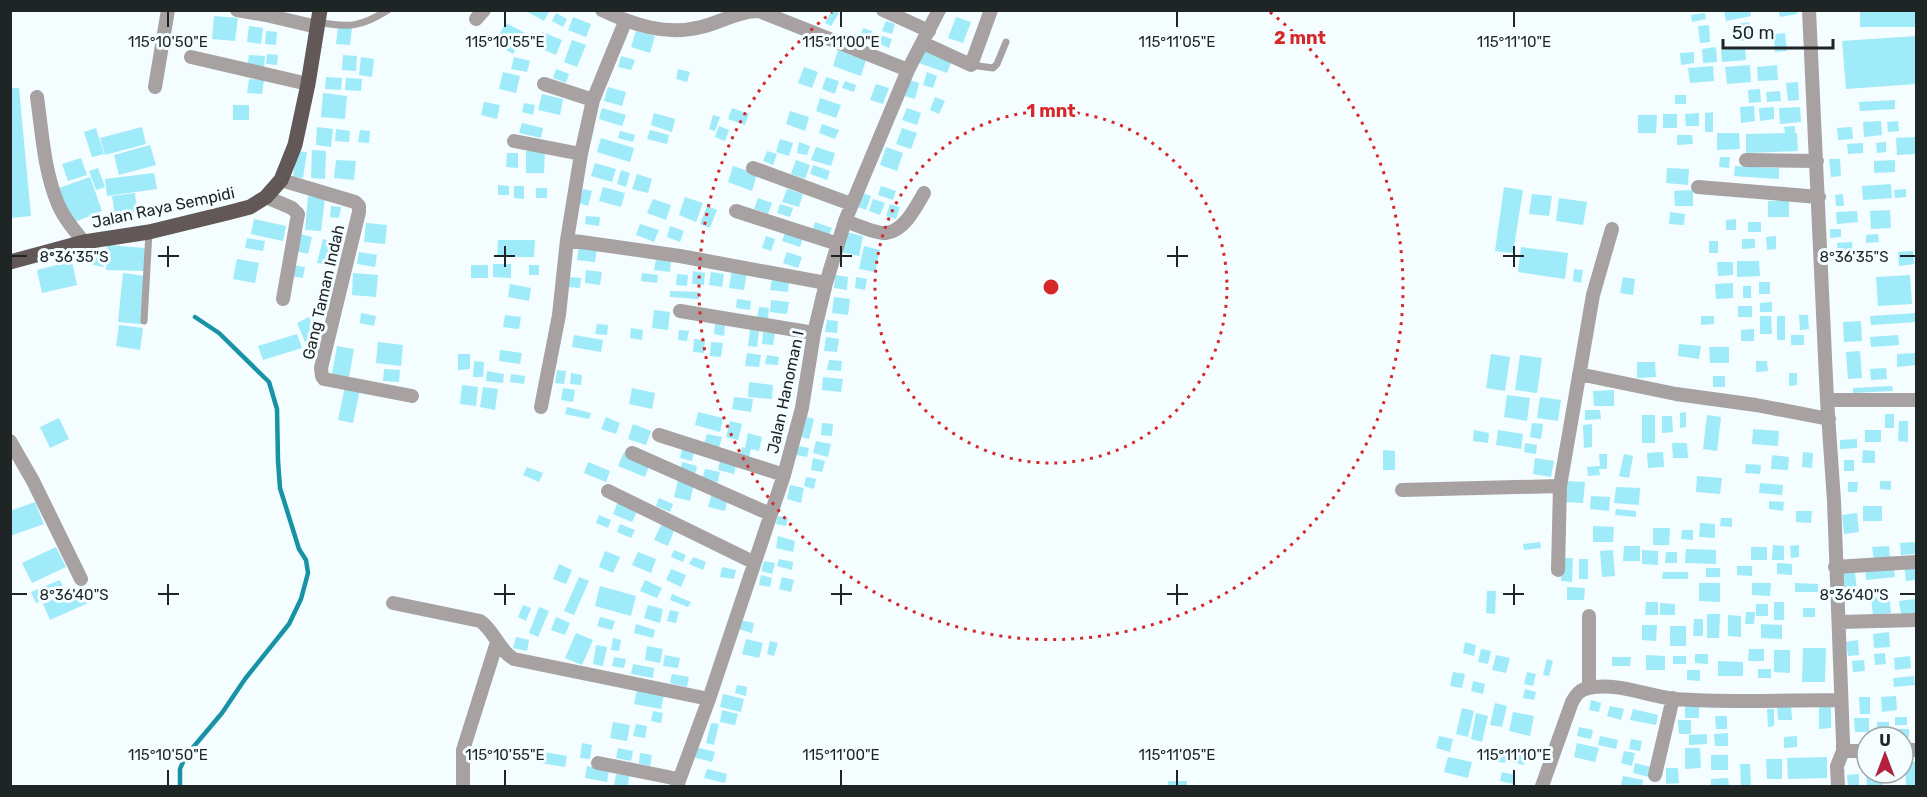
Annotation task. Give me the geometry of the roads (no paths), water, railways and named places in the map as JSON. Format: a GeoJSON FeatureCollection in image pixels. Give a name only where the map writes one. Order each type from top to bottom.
{"type":"FeatureCollection","features":[{"type":"Feature","properties":{"kind":"main road","name":"Jalan Raya Sempidi"},"geometry":{"type":"LineString","coordinates":[[10,262],[84,243],[149,232],[227,213],[250,207],[266,198],[281,180],[295,145],[318,20]]}},
{"type":"Feature","properties":{"kind":"street"},"geometry":{"type":"LineString","coordinates":[[155,87],[168,10]]}},
{"type":"Feature","properties":{"kind":"street"},"geometry":{"type":"LineString","coordinates":[[237,10],[318,20]]}},
{"type":"Feature","properties":{"kind":"street"},"geometry":{"type":"LineString","coordinates":[[602,10],[625,22],[657,29],[685,30],[700,28],[747,11],[759,11],[908,70]]}},
{"type":"Feature","properties":{"kind":"street"},"geometry":{"type":"LineString","coordinates":[[883,10],[971,65],[991,10]]}},
{"type":"Feature","properties":{"kind":"street","name":"Jalan Hanoman I"},"geometry":{"type":"LineString","coordinates":[[677,783],[709,699],[784,475],[802,408],[814,333],[826,283],[845,221],[908,70],[939,10]]}},
{"type":"Feature","properties":{"kind":"street"},"geometry":{"type":"LineString","coordinates":[[1809,10],[1839,622],[1843,751],[1837,766],[1838,786]]}},
{"type":"Feature","properties":{"kind":"street"},"geometry":{"type":"LineString","coordinates":[[541,407],[559,315],[567,240],[581,154],[594,100],[625,22]]}},
{"type":"Feature","properties":{"kind":"street"},"geometry":{"type":"LineString","coordinates":[[191,57],[308,84]]}},
{"type":"Feature","properties":{"kind":"street"},"geometry":{"type":"LineString","coordinates":[[544,84],[594,100]]}},
{"type":"Feature","properties":{"kind":"street"},"geometry":{"type":"LineString","coordinates":[[38,97],[48,171],[57,203],[84,243]]}},
{"type":"Feature","properties":{"kind":"street"},"geometry":{"type":"LineString","coordinates":[[514,141],[581,154]]}},
{"type":"Feature","properties":{"kind":"street"},"geometry":{"type":"LineString","coordinates":[[1746,160],[1817,161]]}},
{"type":"Feature","properties":{"kind":"street"},"geometry":{"type":"LineString","coordinates":[[753,168],[851,204]]}},
{"type":"Feature","properties":{"kind":"street","name":"Gang Taman Indah"},"geometry":{"type":"LineString","coordinates":[[281,180],[355,202],[359,206],[321,368],[324,380],[412,396]]}},
{"type":"Feature","properties":{"kind":"street"},"geometry":{"type":"LineString","coordinates":[[1698,187],[1819,197]]}},
{"type":"Feature","properties":{"kind":"street"},"geometry":{"type":"LineString","coordinates":[[845,221],[881,232],[890,232],[909,216],[924,193]]}},
{"type":"Feature","properties":{"kind":"street"},"geometry":{"type":"LineString","coordinates":[[266,198],[292,208],[298,214],[283,299]]}},
{"type":"Feature","properties":{"kind":"street"},"geometry":{"type":"LineString","coordinates":[[736,211],[838,244]]}},
{"type":"Feature","properties":{"kind":"street"},"geometry":{"type":"LineString","coordinates":[[1558,570],[1560,486],[1593,295],[1611,229]]}},
{"type":"Feature","properties":{"kind":"street"},"geometry":{"type":"LineString","coordinates":[[567,240],[680,256],[826,283]]}},
{"type":"Feature","properties":{"kind":"street"},"geometry":{"type":"LineString","coordinates":[[680,311],[814,333]]}},
{"type":"Feature","properties":{"kind":"street"},"geometry":{"type":"LineString","coordinates":[[1579,374],[1676,394],[1756,405],[1829,419]]}},
{"type":"Feature","properties":{"kind":"street"},"geometry":{"type":"LineString","coordinates":[[1827,400],[1917,400]]}},
{"type":"Feature","properties":{"kind":"street"},"geometry":{"type":"LineString","coordinates":[[659,435],[784,475]]}},
{"type":"Feature","properties":{"kind":"street"},"geometry":{"type":"LineString","coordinates":[[10,441],[33,481],[81,579]]}},
{"type":"Feature","properties":{"kind":"street"},"geometry":{"type":"LineString","coordinates":[[632,453],[771,514]]}},
{"type":"Feature","properties":{"kind":"street"},"geometry":{"type":"LineString","coordinates":[[1402,490],[1560,486]]}},
{"type":"Feature","properties":{"kind":"street"},"geometry":{"type":"LineString","coordinates":[[609,491],[753,562]]}},
{"type":"Feature","properties":{"kind":"street"},"geometry":{"type":"LineString","coordinates":[[1835,567],[1917,562]]}},
{"type":"Feature","properties":{"kind":"street"},"geometry":{"type":"LineString","coordinates":[[393,603],[475,619],[485,624],[502,650],[514,659],[709,699]]}},
{"type":"Feature","properties":{"kind":"street"},"geometry":{"type":"LineString","coordinates":[[1589,616],[1589,687]]}},
{"type":"Feature","properties":{"kind":"street"},"geometry":{"type":"LineString","coordinates":[[1839,622],[1917,620]]}},
{"type":"Feature","properties":{"kind":"street"},"geometry":{"type":"LineString","coordinates":[[463,786],[463,750],[497,642]]}},
{"type":"Feature","properties":{"kind":"street"},"geometry":{"type":"LineString","coordinates":[[1542,786],[1572,702],[1580,690],[1589,687],[1621,689],[1673,698],[1841,700]]}},
{"type":"Feature","properties":{"kind":"street"},"geometry":{"type":"LineString","coordinates":[[1655,775],[1673,698]]}},
{"type":"Feature","properties":{"kind":"street"},"geometry":{"type":"LineString","coordinates":[[1843,751],[1855,751]]}},
{"type":"Feature","properties":{"kind":"street"},"geometry":{"type":"LineString","coordinates":[[598,764],[677,783]]}},
{"type":"Feature","properties":{"kind":"lane"},"geometry":{"type":"LineString","coordinates":[[318,20],[356,24],[367,22],[388,10]]}},
{"type":"Feature","properties":{"kind":"lane"},"geometry":{"type":"LineString","coordinates":[[971,65],[993,68],[1006,42]]}},
{"type":"Feature","properties":{"kind":"lane"},"geometry":{"type":"LineString","coordinates":[[144,321],[149,232]]}},
{"type":"Feature","properties":{"kind":"waterway"},"geometry":{"type":"LineString","coordinates":[[180,786],[180,769],[185,757],[222,713],[245,679],[289,624],[301,599],[308,573],[306,560],[299,549],[280,488],[277,409],[269,382],[219,333],[195,317]]}}]}
